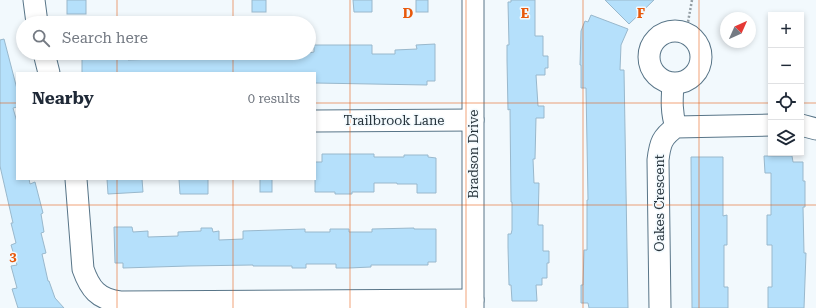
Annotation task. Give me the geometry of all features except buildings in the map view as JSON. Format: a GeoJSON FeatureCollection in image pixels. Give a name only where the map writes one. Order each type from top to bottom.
{"type":"FeatureCollection","features":[{"type":"Feature","properties":{"kind":"street"},"geometry":{"type":"LineString","coordinates":[[34,0],[36,16]]}},
{"type":"Feature","properties":{"kind":"street","name":"Bradson Drive"},"geometry":{"type":"LineString","coordinates":[[473,0],[473,304]]}},
{"type":"Feature","properties":{"kind":"street"},"geometry":{"type":"LineString","coordinates":[[671,31],[679,31],[693,38],[698,44],[701,52],[701,60],[695,75],[682,83],[673,84],[662,80],[652,71],[649,63],[649,54],[653,42],[663,34],[671,31]]}},
{"type":"Feature","properties":{"kind":"street"},"geometry":{"type":"LineString","coordinates":[[46,60],[49,72]]}},
{"type":"Feature","properties":{"kind":"street"},"geometry":{"type":"LineString","coordinates":[[673,84],[671,104],[672,115],[676,127],[768,125]]}},
{"type":"Feature","properties":{"kind":"street","name":"Trailbrook Lane"},"geometry":{"type":"LineString","coordinates":[[316,121],[474,120]]}},
{"type":"Feature","properties":{"kind":"street"},"geometry":{"type":"LineString","coordinates":[[804,126],[816,129]]}},
{"type":"Feature","properties":{"kind":"street","name":"Oakes Crescent"},"geometry":{"type":"LineString","coordinates":[[660,308],[658,160],[660,145],[666,134],[676,127]]}},
{"type":"Feature","properties":{"kind":"street"},"geometry":{"type":"LineString","coordinates":[[76,180],[83,269],[88,283],[97,294],[108,301],[473,304]]}},
{"type":"Feature","properties":{"kind":"path"},"geometry":{"type":"LineString","coordinates":[[684,33],[688,22],[692,0]]}}]}
